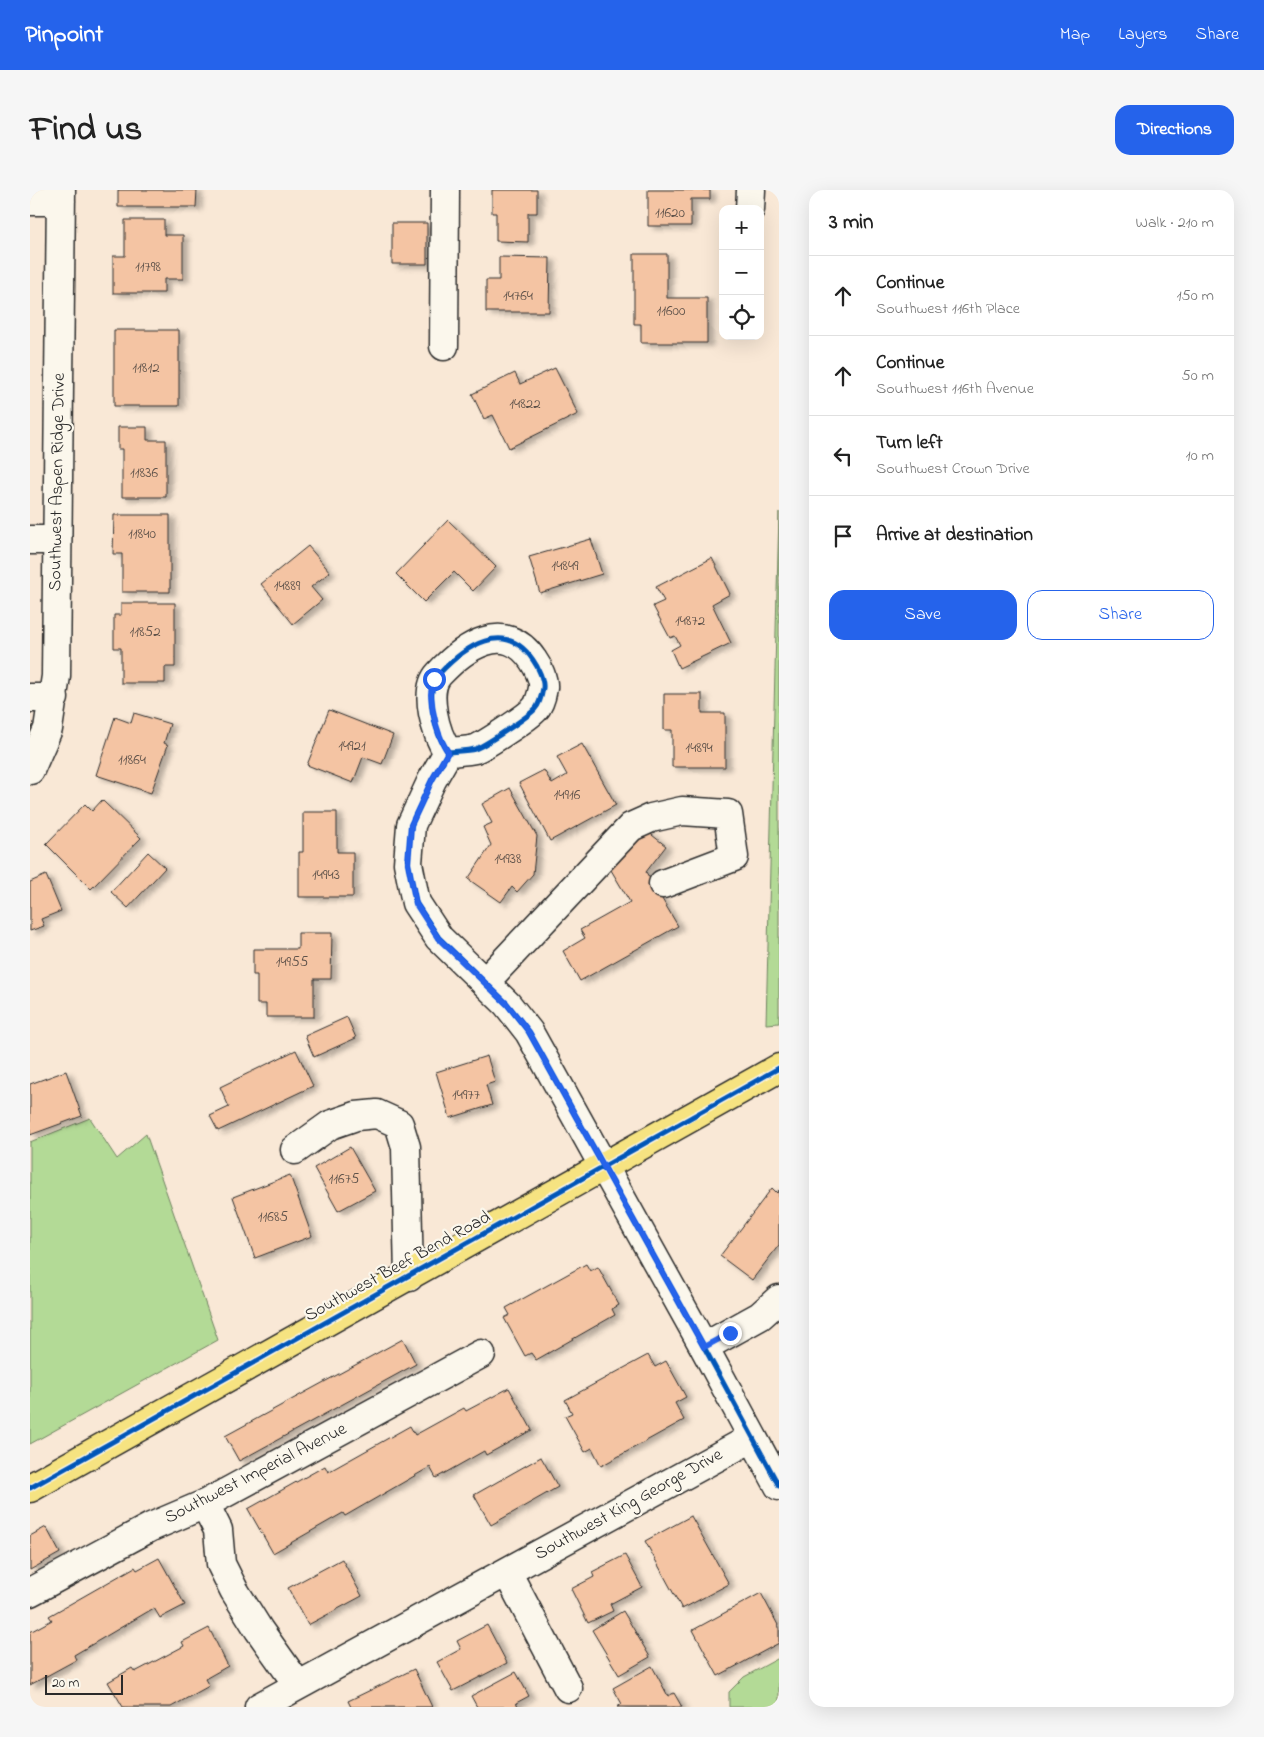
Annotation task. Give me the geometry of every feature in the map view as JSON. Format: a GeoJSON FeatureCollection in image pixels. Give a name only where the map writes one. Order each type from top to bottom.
{"type":"FeatureCollection","features":[{"type":"Feature","properties":{"kind":"main road","name":"Southwest Beef Bend Road"},"geometry":{"type":"LineString","coordinates":[[30,1488],[604,1167],[676,1124],[779,1068]]}},
{"type":"Feature","properties":{"kind":"street"},"geometry":{"type":"LineString","coordinates":[[444,346],[445,190]]}},
{"type":"Feature","properties":{"kind":"street"},"geometry":{"type":"LineString","coordinates":[[750,205],[751,190]]}},
{"type":"Feature","properties":{"kind":"street"},"geometry":{"type":"LineString","coordinates":[[30,201],[61,196]]}},
{"type":"Feature","properties":{"kind":"street","name":"Southwest Aspen Ridge Drive"},"geometry":{"type":"LineString","coordinates":[[30,770],[48,729],[42,698],[56,661],[43,540],[61,196]]}},
{"type":"Feature","properties":{"kind":"street"},"geometry":{"type":"LineString","coordinates":[[490,638],[516,643],[527,651],[540,672],[543,687],[536,708],[476,749],[448,752],[442,743],[434,715],[431,694],[434,679],[446,666],[475,645],[490,638]]}},
{"type":"Feature","properties":{"kind":"street"},"geometry":{"type":"LineString","coordinates":[[448,752],[432,780],[411,825],[408,863],[416,904],[438,938],[507,1004],[529,1032],[779,1486]]}},
{"type":"Feature","properties":{"kind":"street"},"geometry":{"type":"LineString","coordinates":[[485,982],[631,828],[651,818],[682,811],[728,814],[734,857],[663,884]]}},
{"type":"Feature","properties":{"kind":"street"},"geometry":{"type":"LineString","coordinates":[[295,1150],[330,1125],[356,1116],[377,1114],[399,1124],[406,1147],[409,1276]]}},
{"type":"Feature","properties":{"kind":"street"},"geometry":{"type":"LineString","coordinates":[[704,1347],[760,1316],[779,1299]]}},
{"type":"Feature","properties":{"kind":"street","name":"Southwest Imperial Avenue"},"geometry":{"type":"LineString","coordinates":[[30,1592],[151,1527],[205,1504],[481,1354]]}},
{"type":"Feature","properties":{"kind":"street","name":"Southwest King George Drive"},"geometry":{"type":"LineString","coordinates":[[259,1707],[293,1695],[507,1572],[752,1438]]}},
{"type":"Feature","properties":{"kind":"street"},"geometry":{"type":"LineString","coordinates":[[205,1504],[218,1530],[221,1564],[229,1582],[258,1630],[293,1695]]}},
{"type":"Feature","properties":{"kind":"street"},"geometry":{"type":"LineString","coordinates":[[507,1572],[568,1688]]}},
{"type":"Feature","properties":{"kind":"green space"},"geometry":{"type":"Polygon","coordinates":[[[779,512],[779,1023],[766,1024],[779,512]]]}},
{"type":"Feature","properties":{"kind":"green space"},"geometry":{"type":"Polygon","coordinates":[[[90,1118],[117,1159],[146,1134],[218,1340],[30,1444],[30,1142],[90,1118]]]}},
{"type":"Feature","properties":{"kind":"green space"},"geometry":{"type":"Polygon","coordinates":[[[779,1658],[779,1707],[729,1707],[729,1692],[744,1677],[779,1658]]]}},
{"type":"Feature","properties":{"kind":"building"},"geometry":{"type":"Polygon","coordinates":[[[118,190],[197,190],[196,207],[118,207],[118,190]]]}},
{"type":"Feature","properties":{"kind":"building"},"geometry":{"type":"Polygon","coordinates":[[[492,190],[537,190],[537,213],[528,213],[528,242],[496,241],[496,213],[492,213],[492,190]]]}},
{"type":"Feature","properties":{"kind":"building"},"geometry":{"type":"Polygon","coordinates":[[[648,190],[710,190],[710,199],[691,199],[691,226],[648,226],[648,190]]]}},
{"type":"Feature","properties":{"kind":"building"},"geometry":{"type":"Polygon","coordinates":[[[125,220],[164,220],[164,235],[183,235],[183,279],[164,279],[164,293],[113,293],[113,256],[125,256],[125,220]]]}},
{"type":"Feature","properties":{"kind":"building"},"geometry":{"type":"Polygon","coordinates":[[[392,223],[427,223],[427,264],[392,264],[392,223]]]}},
{"type":"Feature","properties":{"kind":"building"},"geometry":{"type":"Polygon","coordinates":[[[634,254],[667,254],[667,298],[707,298],[707,343],[641,343],[641,324],[634,324],[634,254]]]}},
{"type":"Feature","properties":{"kind":"building"},"geometry":{"type":"Polygon","coordinates":[[[499,257],[550,258],[549,312],[486,312],[486,280],[499,280],[499,257]]]}},
{"type":"Feature","properties":{"kind":"building"},"geometry":{"type":"Polygon","coordinates":[[[114,330],[179,330],[179,406],[114,406],[114,330]]]}},
{"type":"Feature","properties":{"kind":"building"},"geometry":{"type":"Polygon","coordinates":[[[555,368],[578,414],[509,448],[493,415],[484,419],[472,394],[515,373],[520,384],[555,368]]]}},
{"type":"Feature","properties":{"kind":"building"},"geometry":{"type":"Polygon","coordinates":[[[118,427],[147,427],[147,440],[166,440],[166,497],[122,497],[122,449],[118,449],[118,427]]]}},
{"type":"Feature","properties":{"kind":"building"},"geometry":{"type":"Polygon","coordinates":[[[114,515],[170,515],[170,592],[122,592],[122,554],[113,554],[114,515]]]}},
{"type":"Feature","properties":{"kind":"building"},"geometry":{"type":"Polygon","coordinates":[[[448,520],[496,567],[473,591],[454,572],[424,602],[396,574],[448,520]]]}},
{"type":"Feature","properties":{"kind":"building"},"geometry":{"type":"Polygon","coordinates":[[[591,539],[602,574],[540,593],[529,557],[591,539]]]}},
{"type":"Feature","properties":{"kind":"building"},"geometry":{"type":"Polygon","coordinates":[[[308,546],[330,572],[311,587],[322,600],[293,624],[261,584],[308,546]]]}},
{"type":"Feature","properties":{"kind":"building"},"geometry":{"type":"Polygon","coordinates":[[[712,558],[730,594],[712,604],[731,643],[679,668],[671,650],[680,645],[675,636],[670,638],[653,606],[664,601],[656,587],[712,558]]]}},
{"type":"Feature","properties":{"kind":"building"},"geometry":{"type":"Polygon","coordinates":[[[121,603],[175,603],[175,667],[165,667],[165,683],[121,683],[121,648],[114,648],[114,615],[121,615],[121,603]]]}},
{"type":"Feature","properties":{"kind":"building"},"geometry":{"type":"Polygon","coordinates":[[[664,694],[702,694],[702,713],[725,713],[725,767],[672,767],[672,730],[664,730],[664,694]]]}},
{"type":"Feature","properties":{"kind":"building"},"geometry":{"type":"Polygon","coordinates":[[[329,710],[393,735],[382,764],[363,757],[353,783],[307,765],[329,710]]]}},
{"type":"Feature","properties":{"kind":"building"},"geometry":{"type":"Polygon","coordinates":[[[134,713],[170,724],[164,743],[168,745],[151,793],[96,775],[115,717],[131,723],[134,713]]]}},
{"type":"Feature","properties":{"kind":"building"},"geometry":{"type":"Polygon","coordinates":[[[582,744],[616,805],[550,841],[519,783],[544,770],[552,784],[567,775],[557,757],[582,744]]]}},
{"type":"Feature","properties":{"kind":"building"},"geometry":{"type":"Polygon","coordinates":[[[510,788],[537,836],[533,874],[517,892],[512,887],[501,902],[468,879],[491,845],[483,827],[492,823],[482,804],[510,788]]]}},
{"type":"Feature","properties":{"kind":"building"},"geometry":{"type":"Polygon","coordinates":[[[102,800],[141,838],[91,889],[46,844],[85,804],[92,811],[102,800]]]}},
{"type":"Feature","properties":{"kind":"building"},"geometry":{"type":"Polygon","coordinates":[[[303,812],[337,812],[337,852],[353,852],[353,897],[299,897],[299,852],[303,852],[303,812]]]}},
{"type":"Feature","properties":{"kind":"building"},"geometry":{"type":"Polygon","coordinates":[[[643,828],[666,846],[646,872],[678,926],[580,981],[563,951],[585,938],[580,930],[630,902],[611,870],[643,828]]]}},
{"type":"Feature","properties":{"kind":"building"},"geometry":{"type":"Polygon","coordinates":[[[148,852],[165,868],[128,908],[111,892],[148,852]]]}},
{"type":"Feature","properties":{"kind":"building"},"geometry":{"type":"Polygon","coordinates":[[[46,875],[61,911],[41,919],[44,926],[30,931],[30,882],[46,875]]]}},
{"type":"Feature","properties":{"kind":"building"},"geometry":{"type":"Polygon","coordinates":[[[298,933],[332,933],[331,979],[314,979],[314,1017],[266,1017],[266,1004],[257,1004],[257,975],[253,975],[253,949],[298,949],[298,933]]]}},
{"type":"Feature","properties":{"kind":"building"},"geometry":{"type":"Polygon","coordinates":[[[347,1017],[356,1038],[314,1057],[305,1036],[347,1017]]]}},
{"type":"Feature","properties":{"kind":"building"},"geometry":{"type":"Polygon","coordinates":[[[296,1050],[313,1086],[218,1131],[210,1116],[229,1107],[220,1087],[296,1050]]]}},
{"type":"Feature","properties":{"kind":"building"},"geometry":{"type":"Polygon","coordinates":[[[487,1056],[495,1082],[486,1085],[492,1105],[450,1118],[436,1072],[487,1056]]]}},
{"type":"Feature","properties":{"kind":"building"},"geometry":{"type":"Polygon","coordinates":[[[66,1071],[82,1116],[30,1135],[30,1084],[66,1071]]]}},
{"type":"Feature","properties":{"kind":"building"},"geometry":{"type":"Polygon","coordinates":[[[350,1147],[375,1191],[338,1211],[314,1168],[350,1147]]]}},
{"type":"Feature","properties":{"kind":"building"},"geometry":{"type":"Polygon","coordinates":[[[290,1175],[312,1236],[255,1258],[233,1197],[290,1175]]]}},
{"type":"Feature","properties":{"kind":"building"},"geometry":{"type":"Polygon","coordinates":[[[772,1188],[777,1193],[779,1190],[779,1245],[752,1280],[720,1256],[772,1188]]]}},
{"type":"Feature","properties":{"kind":"building"},"geometry":{"type":"Polygon","coordinates":[[[586,1264],[590,1271],[598,1267],[619,1305],[612,1309],[615,1315],[536,1360],[531,1353],[525,1356],[504,1318],[510,1315],[506,1308],[586,1264]]]}},
{"type":"Feature","properties":{"kind":"building"},"geometry":{"type":"Polygon","coordinates":[[[403,1339],[416,1364],[239,1461],[225,1436],[403,1339]]]}},
{"type":"Feature","properties":{"kind":"building"},"geometry":{"type":"Polygon","coordinates":[[[648,1355],[655,1367],[666,1361],[686,1397],[675,1403],[684,1420],[601,1466],[592,1448],[585,1452],[565,1416],[572,1413],[565,1400],[648,1355]]]}},
{"type":"Feature","properties":{"kind":"building"},"geometry":{"type":"Polygon","coordinates":[[[509,1388],[532,1430],[486,1455],[484,1451],[436,1478],[430,1467],[345,1516],[343,1513],[273,1553],[248,1509],[325,1466],[328,1472],[410,1426],[415,1435],[464,1408],[466,1411],[509,1388]]]}},
{"type":"Feature","properties":{"kind":"building"},"geometry":{"type":"Polygon","coordinates":[[[541,1457],[558,1487],[491,1525],[474,1495],[541,1457]]]}},
{"type":"Feature","properties":{"kind":"building"},"geometry":{"type":"Polygon","coordinates":[[[691,1516],[729,1584],[682,1609],[645,1541],[691,1516]]]}},
{"type":"Feature","properties":{"kind":"building"},"geometry":{"type":"Polygon","coordinates":[[[46,1527],[60,1553],[30,1570],[30,1536],[46,1527]]]}},
{"type":"Feature","properties":{"kind":"building"},"geometry":{"type":"Polygon","coordinates":[[[625,1555],[642,1587],[610,1604],[613,1611],[588,1623],[571,1589],[594,1577],[592,1572],[625,1555]]]}},
{"type":"Feature","properties":{"kind":"building"},"geometry":{"type":"Polygon","coordinates":[[[159,1558],[185,1605],[160,1618],[154,1608],[74,1655],[76,1660],[30,1685],[30,1632],[52,1620],[49,1616],[135,1567],[137,1570],[159,1558]]]}},
{"type":"Feature","properties":{"kind":"building"},"geometry":{"type":"Polygon","coordinates":[[[342,1559],[362,1596],[308,1625],[288,1588],[342,1559]]]}},
{"type":"Feature","properties":{"kind":"building"},"geometry":{"type":"Polygon","coordinates":[[[761,1593],[779,1627],[779,1643],[718,1676],[693,1630],[761,1593]]]}},
{"type":"Feature","properties":{"kind":"building"},"geometry":{"type":"Polygon","coordinates":[[[623,1611],[650,1657],[619,1675],[592,1630],[623,1611]]]}},
{"type":"Feature","properties":{"kind":"building"},"geometry":{"type":"Polygon","coordinates":[[[487,1625],[507,1663],[453,1691],[437,1662],[461,1649],[457,1641],[487,1625]]]}},
{"type":"Feature","properties":{"kind":"building"},"geometry":{"type":"Polygon","coordinates":[[[209,1628],[228,1666],[205,1679],[209,1686],[171,1707],[123,1707],[108,1682],[132,1668],[135,1672],[184,1646],[182,1642],[209,1628]]]}},
{"type":"Feature","properties":{"kind":"building"},"geometry":{"type":"Polygon","coordinates":[[[652,1666],[668,1696],[674,1693],[682,1707],[617,1707],[622,1704],[613,1688],[652,1666]]]}},
{"type":"Feature","properties":{"kind":"building"},"geometry":{"type":"Polygon","coordinates":[[[414,1669],[432,1707],[351,1707],[348,1701],[414,1669]]]}},
{"type":"Feature","properties":{"kind":"building"},"geometry":{"type":"Polygon","coordinates":[[[516,1672],[529,1696],[516,1703],[518,1707],[477,1707],[471,1696],[516,1672]]]}},
{"type":"Feature","properties":{"kind":"cycle path"},"geometry":{"type":"LineString","coordinates":[[448,752],[439,735],[433,713],[432,691],[434,682],[439,674],[460,655],[485,641],[498,639],[510,641],[522,647],[533,660],[542,677],[543,688],[539,702],[535,709],[524,718],[480,747],[472,750],[448,752],[432,780],[411,825],[408,863],[416,903],[439,938],[507,1004],[529,1032],[779,1486]]}},
{"type":"Feature","properties":{"kind":"cycle path"},"geometry":{"type":"LineString","coordinates":[[30,1488],[779,1068]]}},
{"type":"Feature","properties":{"kind":"route"},"geometry":{"type":"LineString","coordinates":[[434,679],[431,694],[434,715],[442,743],[448,752],[432,780],[411,825],[408,863],[416,904],[438,938],[507,1004],[529,1032],[704,1347],[730,1333]]}}]}
